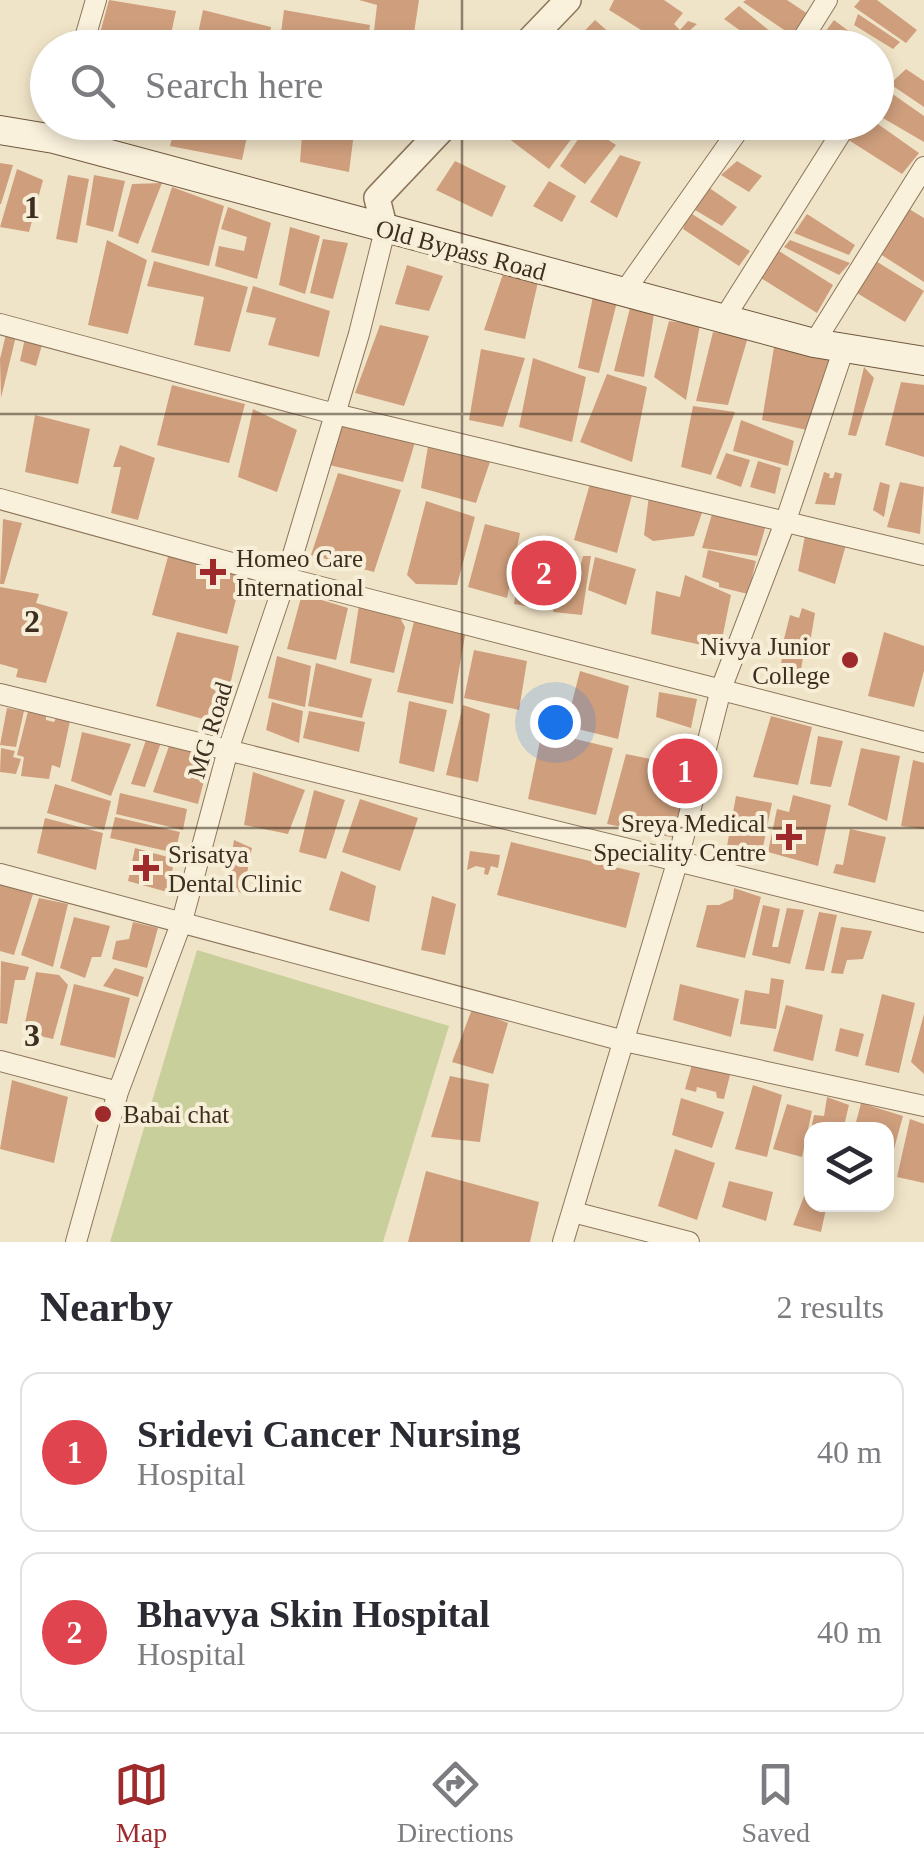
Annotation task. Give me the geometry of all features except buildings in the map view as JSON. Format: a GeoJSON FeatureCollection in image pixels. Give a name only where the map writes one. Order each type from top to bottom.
{"type":"FeatureCollection","features":[{"type":"Feature","properties":{"kind":"main road","name":"Old Bypass Road"},"geometry":{"type":"LineString","coordinates":[[0,130],[30,131]]}},
{"type":"Feature","properties":{"kind":"main road","name":"Old Bypass Road"},"geometry":{"type":"LineString","coordinates":[[87,140],[385,230],[723,320],[814,343],[924,361]]}},
{"type":"Feature","properties":{"kind":"street"},"geometry":{"type":"LineString","coordinates":[[87,30],[96,0]]}},
{"type":"Feature","properties":{"kind":"street"},"geometry":{"type":"LineString","coordinates":[[539,30],[568,0]]}},
{"type":"Feature","properties":{"kind":"street"},"geometry":{"type":"LineString","coordinates":[[811,30],[827,0]]}},
{"type":"Feature","properties":{"kind":"street"},"geometry":{"type":"LineString","coordinates":[[385,230],[377,198],[433,140]]}},
{"type":"Feature","properties":{"kind":"street"},"geometry":{"type":"LineString","coordinates":[[624,292],[731,140]]}},
{"type":"Feature","properties":{"kind":"street"},"geometry":{"type":"LineString","coordinates":[[723,320],[837,140]]}},
{"type":"Feature","properties":{"kind":"street"},"geometry":{"type":"LineString","coordinates":[[814,343],[924,166]]}},
{"type":"Feature","properties":{"kind":"street","name":"MG Road"},"geometry":{"type":"LineString","coordinates":[[76,1242],[118,1092],[182,921],[228,750],[286,578],[360,334],[385,230]]}},
{"type":"Feature","properties":{"kind":"street"},"geometry":{"type":"LineString","coordinates":[[0,324],[336,414],[924,555]]}},
{"type":"Feature","properties":{"kind":"street"},"geometry":{"type":"LineString","coordinates":[[563,1242],[678,863],[721,689],[786,520],[844,348]]}},
{"type":"Feature","properties":{"kind":"street"},"geometry":{"type":"LineString","coordinates":[[0,499],[286,578],[924,742]]}},
{"type":"Feature","properties":{"kind":"street"},"geometry":{"type":"LineString","coordinates":[[0,694],[924,922]]}},
{"type":"Feature","properties":{"kind":"street"},"geometry":{"type":"LineString","coordinates":[[0,874],[624,1041],[924,1106]]}},
{"type":"Feature","properties":{"kind":"street"},"geometry":{"type":"LineString","coordinates":[[0,1061],[118,1092]]}},
{"type":"Feature","properties":{"kind":"street"},"geometry":{"type":"LineString","coordinates":[[573,1212],[690,1242]]}},
{"type":"Feature","properties":{"kind":"green space"},"geometry":{"type":"Polygon","coordinates":[[[197,950],[449,1026],[383,1242],[110,1242],[197,950]]]}},
{"type":"Feature","properties":{"kind":"place","name":"Homeo Care International"},"geometry":{"type":"Point","coordinates":[213,572]}},
{"type":"Feature","properties":{"kind":"place","name":"Bhavya Skin Hospital"},"geometry":{"type":"Point","coordinates":[544,573]}},
{"type":"Feature","properties":{"kind":"place","name":"Nivya Junior College"},"geometry":{"type":"Point","coordinates":[850,660]}},
{"type":"Feature","properties":{"kind":"place","name":"Sridevi Cancer Nursing"},"geometry":{"type":"Point","coordinates":[685,771]}},
{"type":"Feature","properties":{"kind":"place","name":"Sreya Medical Speciality Centre"},"geometry":{"type":"Point","coordinates":[789,837]}},
{"type":"Feature","properties":{"kind":"place","name":"Srisatya Dental Clinic"},"geometry":{"type":"Point","coordinates":[146,868]}},
{"type":"Feature","properties":{"kind":"place","name":"Babai chat"},"geometry":{"type":"Point","coordinates":[103,1114]}}]}
